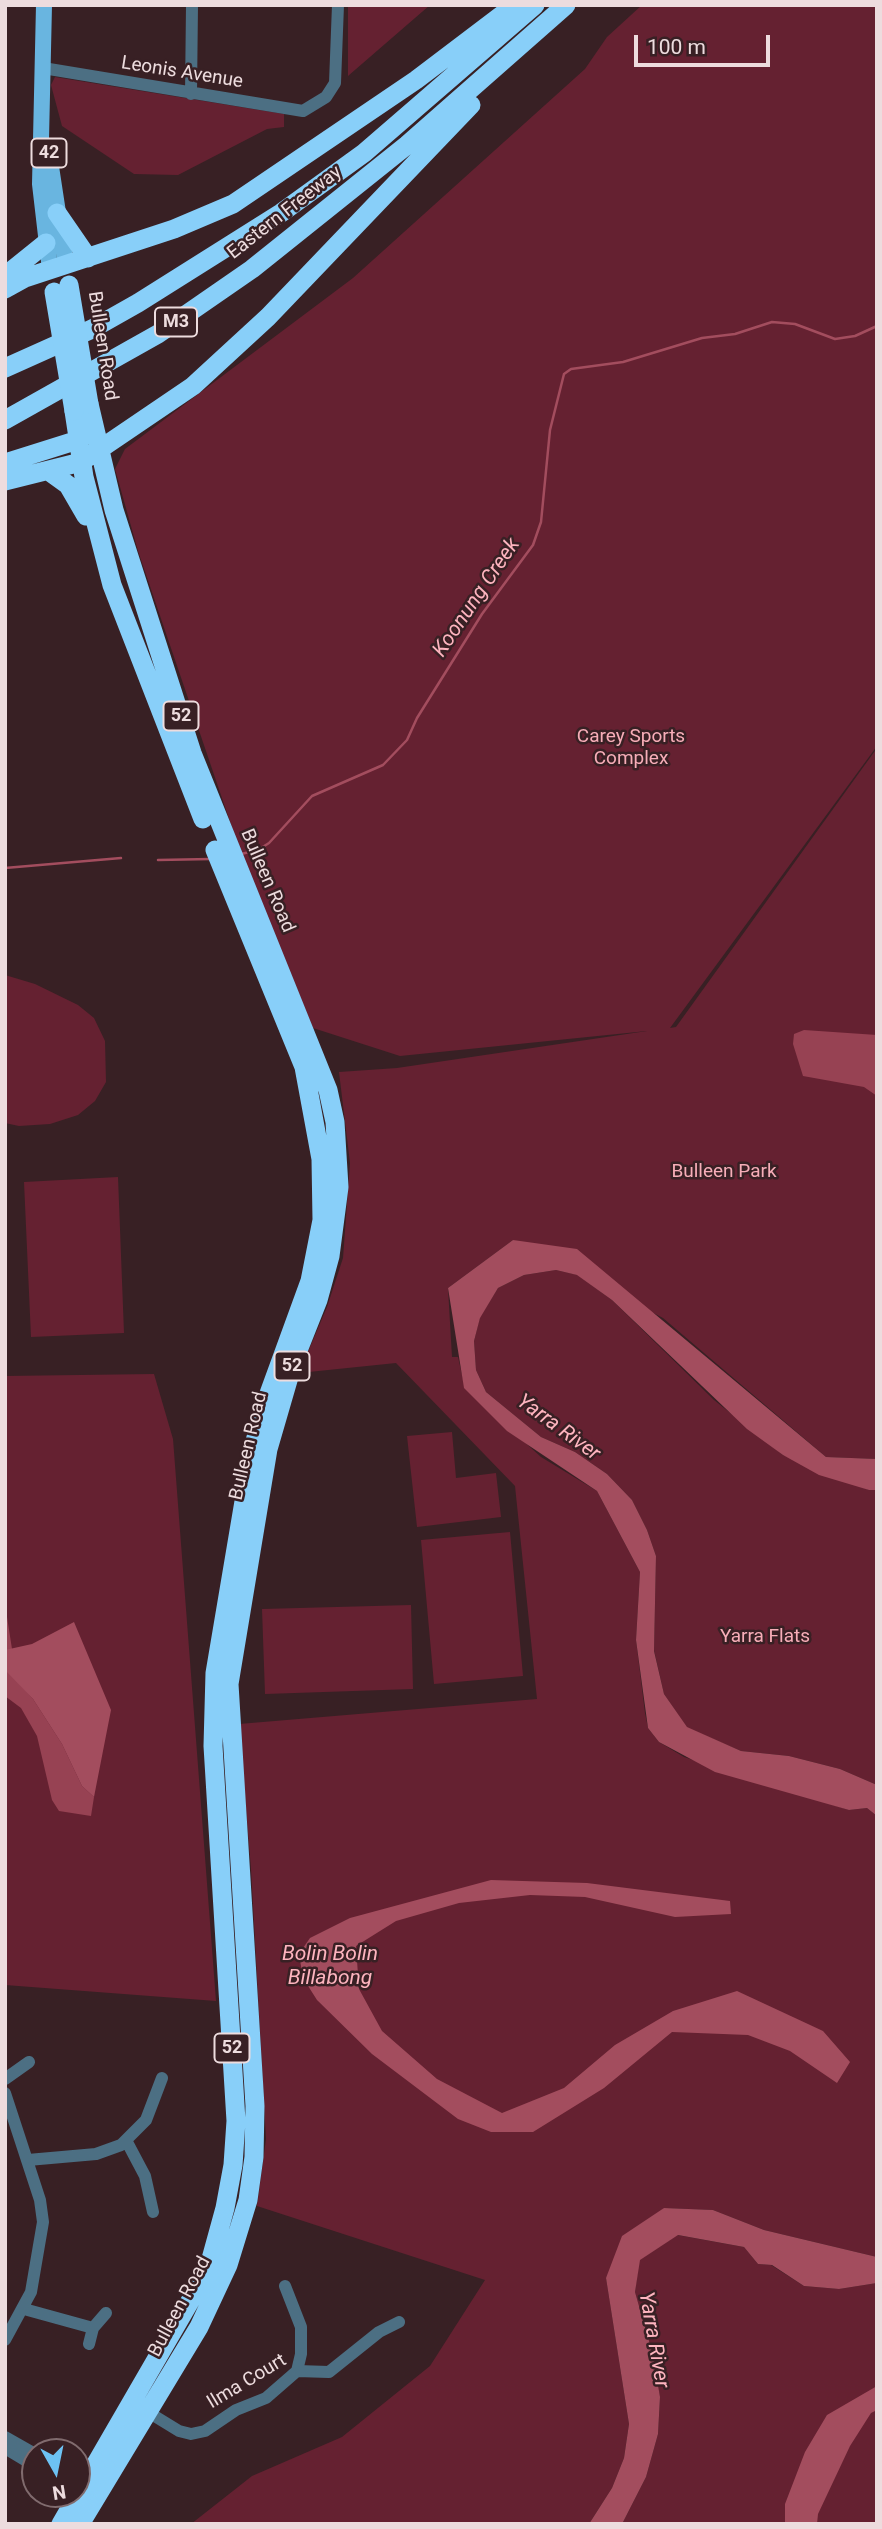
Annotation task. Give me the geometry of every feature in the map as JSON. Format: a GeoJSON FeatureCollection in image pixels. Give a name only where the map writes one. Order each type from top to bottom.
{"type":"FeatureCollection","features":[{"type":"Feature","properties":{"kind":"highway"},"geometry":{"type":"LineString","coordinates":[[5,289],[25,278],[60,278],[88,258],[174,229],[233,204],[416,80],[515,5]]}},
{"type":"Feature","properties":{"kind":"highway","name":"Eastern Freeway"},"geometry":{"type":"LineString","coordinates":[[5,368],[92,329],[281,213],[383,137],[534,5]]}},
{"type":"Feature","properties":{"kind":"highway","name":"Eastern Freeway"},"geometry":{"type":"LineString","coordinates":[[5,420],[158,334],[252,269],[345,197],[566,5]]}},
{"type":"Feature","properties":{"kind":"highway"},"geometry":{"type":"LineString","coordinates":[[5,481],[50,472],[81,462],[193,386],[268,317],[478,97],[519,48]]}},
{"type":"Feature","properties":{"kind":"highway"},"geometry":{"type":"LineString","coordinates":[[57,213],[88,258]]}},
{"type":"Feature","properties":{"kind":"highway"},"geometry":{"type":"LineString","coordinates":[[5,276],[46,243]]}},
{"type":"Feature","properties":{"kind":"highway","name":"Bulleen Road"},"geometry":{"type":"LineString","coordinates":[[60,278],[81,408],[99,452],[123,538],[192,753],[240,894],[304,1067],[321,1159],[322,1220],[310,1281],[267,1399],[253,1448],[215,1673],[213,1746],[236,2121],[233,2165],[211,2259],[183,2335],[148,2412],[91,2480]]}},
{"type":"Feature","properties":{"kind":"highway","name":"Bulleen Road"},"geometry":{"type":"LineString","coordinates":[[81,408],[78,440],[81,462],[108,573],[240,894]]}},
{"type":"Feature","properties":{"kind":"highway"},"geometry":{"type":"LineString","coordinates":[[5,463],[78,440]]}},
{"type":"Feature","properties":{"kind":"highway"},"geometry":{"type":"LineString","coordinates":[[50,472],[68,485],[98,538]]}},
{"type":"Feature","properties":{"kind":"highway","name":"Bulleen Road"},"geometry":{"type":"LineString","coordinates":[[91,2477],[183,2335]]}},
{"type":"Feature","properties":{"kind":"highway","name":"Bulleen Road"},"geometry":{"type":"LineString","coordinates":[[61,2524],[71,2508]]}},
{"type":"Feature","properties":{"kind":"main road","name":"Bulleen Road"},"geometry":{"type":"LineString","coordinates":[[44,5],[40,184],[46,243],[60,278]]}},
{"type":"Feature","properties":{"kind":"main road","name":"Bulleen Road"},"geometry":{"type":"LineString","coordinates":[[42,93],[57,213],[60,278]]}},
{"type":"Feature","properties":{"kind":"street"},"geometry":{"type":"LineString","coordinates":[[191,94],[192,5]]}},
{"type":"Feature","properties":{"kind":"street","name":"Leonis Avenue"},"geometry":{"type":"LineString","coordinates":[[42,70],[285,110],[311,108],[333,88],[337,73],[338,5]]}},
{"type":"Feature","properties":{"kind":"street"},"geometry":{"type":"LineString","coordinates":[[5,2079],[29,2062]]}},
{"type":"Feature","properties":{"kind":"street"},"geometry":{"type":"LineString","coordinates":[[28,2160],[96,2154],[127,2142],[146,2120],[162,2077]]}},
{"type":"Feature","properties":{"kind":"street"},"geometry":{"type":"LineString","coordinates":[[5,2093],[40,2200],[43,2222],[33,2284],[24,2309],[5,2340]]}},
{"type":"Feature","properties":{"kind":"street"},"geometry":{"type":"LineString","coordinates":[[127,2142],[145,2176],[153,2212]]}},
{"type":"Feature","properties":{"kind":"street"},"geometry":{"type":"LineString","coordinates":[[285,2286],[301,2327],[301,2354],[297,2371]]}},
{"type":"Feature","properties":{"kind":"street"},"geometry":{"type":"LineString","coordinates":[[24,2309],[93,2328]]}},
{"type":"Feature","properties":{"kind":"street"},"geometry":{"type":"LineString","coordinates":[[89,2344],[93,2328],[106,2313]]}},
{"type":"Feature","properties":{"kind":"street","name":"Ilma Court"},"geometry":{"type":"LineString","coordinates":[[148,2412],[179,2431],[191,2434],[205,2431],[236,2410],[266,2398],[297,2371],[330,2372],[379,2332],[399,2322]]}},
{"type":"Feature","properties":{"kind":"green space"},"geometry":{"type":"Polygon","coordinates":[[[348,5],[430,5],[348,76],[348,5]]]}},
{"type":"Feature","properties":{"kind":"green space"},"geometry":{"type":"Polygon","coordinates":[[[642,5],[877,5],[877,746],[670,1028],[676,1027],[877,748],[877,1459],[826,1457],[663,1318],[513,1240],[448,1288],[452,1357],[458,1357],[465,1388],[541,1457],[597,1491],[640,1572],[636,1640],[648,1728],[659,1742],[684,1757],[849,1810],[867,1808],[877,1816],[877,2257],[764,2230],[713,2210],[664,2208],[606,2278],[629,2424],[624,2458],[612,2488],[589,2524],[191,2524],[252,2476],[342,2437],[430,2366],[485,2280],[257,2206],[266,2139],[251,1869],[239,1724],[537,1699],[515,1486],[396,1363],[299,1373],[327,1307],[343,1258],[350,1163],[339,1072],[397,1068],[647,1031],[400,1056],[313,1028],[241,854],[138,551],[115,469],[125,449],[353,278],[585,69],[607,37],[642,5]]]}},
{"type":"Feature","properties":{"kind":"green space"},"geometry":{"type":"Polygon","coordinates":[[[55,77],[284,114],[284,127],[267,129],[178,175],[134,174],[62,126],[51,85],[55,77]]]}},
{"type":"Feature","properties":{"kind":"green space"},"geometry":{"type":"Polygon","coordinates":[[[5,975],[35,984],[78,1005],[94,1018],[105,1041],[106,1082],[95,1101],[78,1115],[50,1124],[19,1126],[5,1123],[5,975]]]}},
{"type":"Feature","properties":{"kind":"green space"},"geometry":{"type":"Polygon","coordinates":[[[118,1177],[124,1333],[31,1337],[24,1182],[118,1177]]]}},
{"type":"Feature","properties":{"kind":"green space","name":"Yarra Flats"},"geometry":{"type":"Polygon","coordinates":[[[556,1270],[578,1275],[612,1300],[714,1400],[783,1455],[869,1490],[877,1490],[877,1785],[840,1769],[789,1756],[741,1751],[687,1728],[664,1694],[654,1650],[656,1556],[632,1500],[607,1474],[575,1452],[541,1437],[486,1392],[476,1370],[474,1341],[480,1317],[498,1288],[524,1275],[556,1270]]]}},
{"type":"Feature","properties":{"kind":"green space"},"geometry":{"type":"Polygon","coordinates":[[[154,1374],[173,1439],[216,2001],[5,1985],[5,1376],[154,1374]]]}},
{"type":"Feature","properties":{"kind":"green space"},"geometry":{"type":"Polygon","coordinates":[[[452,1432],[456,1478],[496,1473],[501,1517],[417,1527],[407,1436],[452,1432]]]}},
{"type":"Feature","properties":{"kind":"green space"},"geometry":{"type":"Polygon","coordinates":[[[510,1532],[523,1676],[434,1684],[421,1540],[510,1532]]]}},
{"type":"Feature","properties":{"kind":"green space"},"geometry":{"type":"Polygon","coordinates":[[[411,1605],[413,1689],[265,1694],[262,1609],[411,1605]]]}},
{"type":"Feature","properties":{"kind":"green space"},"geometry":{"type":"Polygon","coordinates":[[[677,2235],[744,2247],[758,2264],[771,2265],[804,2286],[839,2289],[877,2283],[877,2524],[622,2524],[646,2477],[658,2434],[660,2398],[653,2355],[635,2292],[639,2260],[677,2235]]]}},
{"type":"Feature","properties":{"kind":"shaded area"},"geometry":{"type":"Polygon","coordinates":[[[804,1030],[877,1035],[877,1096],[864,1087],[803,1076],[793,1044],[794,1034],[804,1030]]]}},
{"type":"Feature","properties":{"kind":"shaded area"},"geometry":{"type":"Polygon","coordinates":[[[5,1604],[12,1649],[8,1671],[33,1699],[62,1744],[82,1786],[94,1797],[91,1816],[59,1811],[52,1800],[37,1736],[21,1708],[5,1696],[5,1604]]]}},
{"type":"Feature","properties":{"kind":"water"},"geometry":{"type":"Polygon","coordinates":[[[513,1240],[577,1249],[826,1457],[877,1459],[877,1490],[869,1490],[819,1475],[783,1455],[747,1429],[612,1300],[577,1275],[556,1270],[524,1275],[498,1288],[480,1318],[474,1341],[476,1370],[486,1392],[541,1437],[575,1452],[607,1474],[632,1500],[656,1556],[654,1651],[664,1694],[687,1727],[741,1751],[789,1756],[840,1769],[877,1785],[877,1816],[867,1808],[849,1810],[715,1772],[659,1742],[648,1728],[636,1640],[640,1572],[597,1491],[507,1431],[464,1388],[448,1288],[513,1240]]]}},
{"type":"Feature","properties":{"kind":"water"},"geometry":{"type":"Polygon","coordinates":[[[74,1622],[111,1710],[94,1797],[82,1786],[62,1744],[33,1699],[5,1670],[5,1650],[32,1644],[74,1622]]]}},
{"type":"Feature","properties":{"kind":"water","name":"Bolin Bolin Billabong"},"geometry":{"type":"Polygon","coordinates":[[[491,1880],[587,1883],[730,1901],[731,1914],[675,1917],[585,1897],[530,1895],[459,1903],[396,1921],[356,1946],[359,1989],[382,2031],[437,2079],[502,2113],[564,2088],[615,2045],[673,2011],[737,1991],[823,2031],[850,2062],[837,2083],[790,2051],[748,2035],[672,2032],[604,2088],[533,2132],[491,2132],[458,2119],[372,2054],[317,2000],[303,1978],[299,1954],[310,1938],[350,1918],[491,1880]]]}},
{"type":"Feature","properties":{"kind":"water"},"geometry":{"type":"Polygon","coordinates":[[[664,2208],[713,2210],[764,2230],[877,2257],[877,2283],[839,2289],[804,2286],[772,2265],[758,2264],[744,2247],[678,2235],[640,2260],[635,2292],[653,2355],[660,2397],[658,2434],[646,2477],[622,2524],[589,2524],[612,2488],[624,2458],[629,2424],[606,2278],[622,2236],[664,2208]]]}},
{"type":"Feature","properties":{"kind":"water"},"geometry":{"type":"Polygon","coordinates":[[[877,2386],[877,2410],[871,2413],[850,2446],[818,2514],[817,2524],[785,2524],[785,2504],[805,2452],[827,2415],[877,2386]]]}},
{"type":"Feature","properties":{"kind":"waterway","name":"Koonung Creek"},"geometry":{"type":"LineString","coordinates":[[241,854],[258,850],[269,843],[312,796],[383,765],[407,740],[417,718],[482,614],[533,545],[541,522],[550,430],[564,374],[571,369],[623,362],[702,338],[735,334],[772,322],[795,324],[835,339],[855,336],[877,326]]}},
{"type":"Feature","properties":{"kind":"waterway","name":"Koonung Creek"},"geometry":{"type":"LineString","coordinates":[[5,868],[121,858]]}},
{"type":"Feature","properties":{"kind":"waterway","name":"Koonung Creek"},"geometry":{"type":"LineString","coordinates":[[158,860],[211,859]]}},
{"type":"Feature","properties":{"kind":"park label","name":"Carey Sports Complex"},"geometry":{"type":"Point","coordinates":[631,748]}},
{"type":"Feature","properties":{"kind":"park label","name":"Bulleen Park"},"geometry":{"type":"Point","coordinates":[724,1172]}},
{"type":"Feature","properties":{"kind":"water label","name":"Yarra River"},"geometry":{"type":"Point","coordinates":[558,1428]}},
{"type":"Feature","properties":{"kind":"water label","name":"Yarra River"},"geometry":{"type":"Point","coordinates":[653,2340]}}]}
